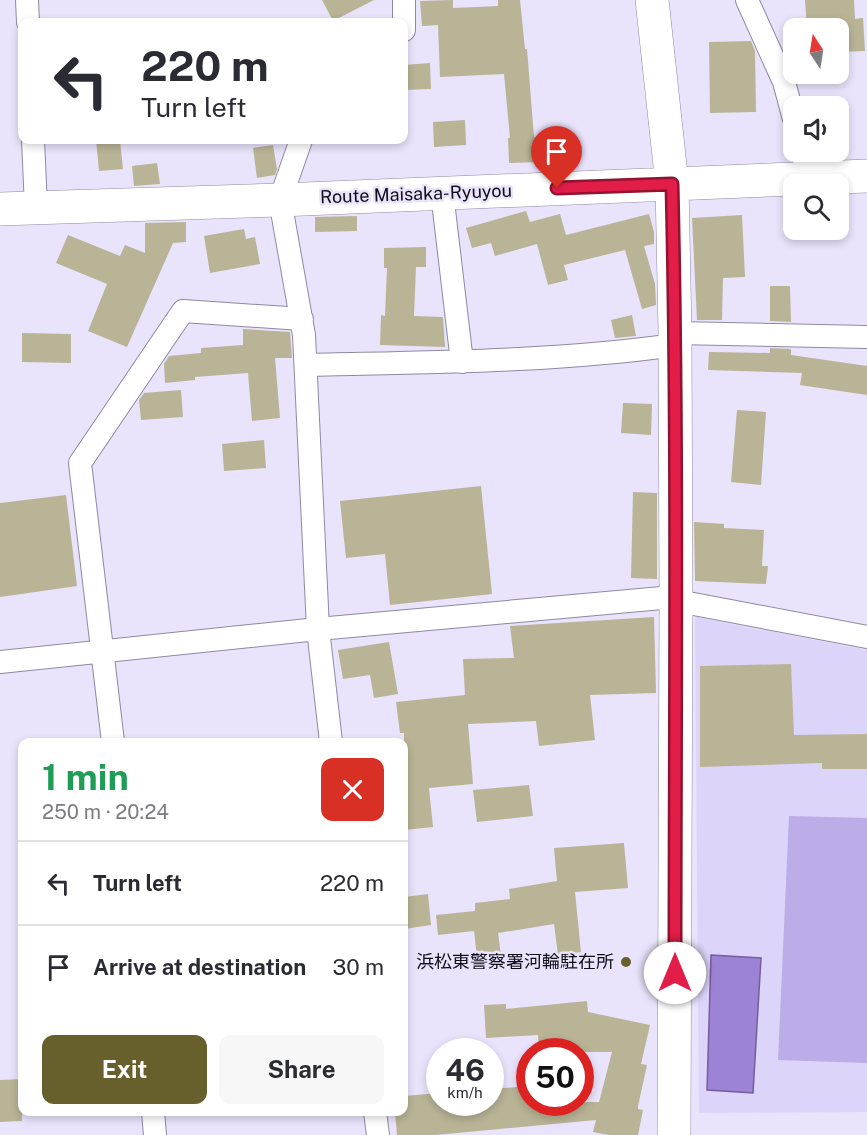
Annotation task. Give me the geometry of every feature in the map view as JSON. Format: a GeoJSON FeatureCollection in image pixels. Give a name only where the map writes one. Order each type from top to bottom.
{"type":"FeatureCollection","features":[{"type":"Feature","properties":{"kind":"main road"},"geometry":{"type":"LineString","coordinates":[[652,0],[672,184],[676,602],[674,1135]]}},
{"type":"Feature","properties":{"kind":"main road","name":"Route Maisaka-Ryuyou"},"geometry":{"type":"LineString","coordinates":[[0,209],[672,184],[805,165],[867,176]]}},
{"type":"Feature","properties":{"kind":"street"},"geometry":{"type":"LineString","coordinates":[[27,0],[28,18]]}},
{"type":"Feature","properties":{"kind":"street"},"geometry":{"type":"LineString","coordinates":[[404,0],[404,18]]}},
{"type":"Feature","properties":{"kind":"street"},"geometry":{"type":"LineString","coordinates":[[747,0],[784,82],[788,96]]}},
{"type":"Feature","properties":{"kind":"street"},"geometry":{"type":"LineString","coordinates":[[33,144],[36,207]]}},
{"type":"Feature","properties":{"kind":"street"},"geometry":{"type":"LineString","coordinates":[[299,144],[280,200],[302,319],[318,629],[331,738]]}},
{"type":"Feature","properties":{"kind":"street"},"geometry":{"type":"LineString","coordinates":[[442,193],[462,362]]}},
{"type":"Feature","properties":{"kind":"street"},"geometry":{"type":"LineString","coordinates":[[113,738],[80,463],[183,311],[302,319]]}},
{"type":"Feature","properties":{"kind":"street"},"geometry":{"type":"LineString","coordinates":[[306,365],[462,362],[610,354],[675,339],[867,337]]}},
{"type":"Feature","properties":{"kind":"street"},"geometry":{"type":"LineString","coordinates":[[0,662],[318,629],[662,598],[867,637]]}},
{"type":"Feature","properties":{"kind":"street"},"geometry":{"type":"LineString","coordinates":[[153,1116],[155,1135]]}},
{"type":"Feature","properties":{"kind":"street"},"geometry":{"type":"LineString","coordinates":[[376,1116],[378,1135]]}},
{"type":"Feature","properties":{"kind":"shaded area"},"geometry":{"type":"Polygon","coordinates":[[[695,617],[867,650],[867,1112],[699,1113],[695,617]]]}},
{"type":"Feature","properties":{"kind":"shaded area"},"geometry":{"type":"Polygon","coordinates":[[[789,816],[867,818],[867,1063],[778,1060],[789,816]]]}},
{"type":"Feature","properties":{"kind":"shaded area"},"geometry":{"type":"Polygon","coordinates":[[[711,955],[761,958],[753,1093],[707,1090],[711,955]]]}},
{"type":"Feature","properties":{"kind":"building"},"geometry":{"type":"Polygon","coordinates":[[[322,0],[374,0],[339,18],[331,18],[322,0]]]}},
{"type":"Feature","properties":{"kind":"building"},"geometry":{"type":"Polygon","coordinates":[[[453,0],[453,8],[498,6],[498,0],[520,0],[525,49],[527,49],[534,137],[540,137],[541,162],[509,163],[508,138],[510,138],[504,74],[440,77],[438,25],[422,26],[420,1],[453,0]]]}},
{"type":"Feature","properties":{"kind":"building"},"geometry":{"type":"Polygon","coordinates":[[[805,0],[854,0],[855,19],[863,18],[865,51],[849,52],[849,18],[806,18],[805,0]]]}},
{"type":"Feature","properties":{"kind":"building"},"geometry":{"type":"Polygon","coordinates":[[[751,41],[755,51],[756,112],[710,113],[709,42],[751,41]]]}},
{"type":"Feature","properties":{"kind":"building"},"geometry":{"type":"Polygon","coordinates":[[[430,63],[431,89],[408,90],[408,65],[430,63]]]}},
{"type":"Feature","properties":{"kind":"building"},"geometry":{"type":"Polygon","coordinates":[[[465,120],[466,145],[434,147],[433,122],[465,120]]]}},
{"type":"Feature","properties":{"kind":"building"},"geometry":{"type":"Polygon","coordinates":[[[96,144],[120,144],[123,169],[99,171],[96,144]]]}},
{"type":"Feature","properties":{"kind":"building"},"geometry":{"type":"Polygon","coordinates":[[[273,145],[277,169],[275,175],[257,178],[253,148],[273,145]]]}},
{"type":"Feature","properties":{"kind":"building"},"geometry":{"type":"Polygon","coordinates":[[[157,163],[160,184],[134,186],[132,166],[157,163]]]}},
{"type":"Feature","properties":{"kind":"building"},"geometry":{"type":"Polygon","coordinates":[[[526,211],[530,222],[560,214],[566,235],[649,214],[654,232],[654,244],[644,246],[655,284],[656,305],[642,309],[625,250],[564,265],[568,280],[548,285],[537,244],[495,256],[491,243],[472,248],[466,228],[526,211]]]}},
{"type":"Feature","properties":{"kind":"building"},"geometry":{"type":"Polygon","coordinates":[[[742,215],[745,277],[723,278],[722,320],[697,320],[692,218],[742,215]]]}},
{"type":"Feature","properties":{"kind":"building"},"geometry":{"type":"Polygon","coordinates":[[[357,216],[357,231],[315,232],[315,217],[357,216]]]}},
{"type":"Feature","properties":{"kind":"building"},"geometry":{"type":"Polygon","coordinates":[[[186,222],[186,242],[173,243],[127,347],[88,331],[107,284],[56,263],[68,235],[120,256],[125,245],[145,253],[145,223],[186,222]]]}},
{"type":"Feature","properties":{"kind":"building"},"geometry":{"type":"Polygon","coordinates":[[[244,229],[246,239],[255,237],[260,264],[210,273],[204,236],[244,229]]]}},
{"type":"Feature","properties":{"kind":"building"},"geometry":{"type":"Polygon","coordinates":[[[426,247],[426,267],[416,267],[414,316],[443,317],[445,347],[380,345],[381,315],[385,316],[387,268],[384,268],[384,248],[426,247]]]}},
{"type":"Feature","properties":{"kind":"building"},"geometry":{"type":"Polygon","coordinates":[[[770,286],[790,286],[791,322],[770,321],[770,286]]]}},
{"type":"Feature","properties":{"kind":"building"},"geometry":{"type":"Polygon","coordinates":[[[632,315],[636,336],[615,338],[611,320],[632,315]]]}},
{"type":"Feature","properties":{"kind":"building"},"geometry":{"type":"Polygon","coordinates":[[[243,329],[290,332],[292,358],[275,358],[280,418],[252,421],[248,373],[195,377],[195,380],[165,383],[164,364],[169,356],[201,353],[201,348],[243,345],[243,329]]]}},
{"type":"Feature","properties":{"kind":"building"},"geometry":{"type":"Polygon","coordinates":[[[22,333],[71,334],[71,363],[22,362],[22,333]]]}},
{"type":"Feature","properties":{"kind":"building"},"geometry":{"type":"Polygon","coordinates":[[[770,348],[791,349],[791,355],[867,366],[867,395],[800,385],[802,373],[708,370],[709,352],[770,353],[770,348]]]}},
{"type":"Feature","properties":{"kind":"building"},"geometry":{"type":"Polygon","coordinates":[[[181,390],[183,417],[141,420],[139,400],[144,393],[181,390]]]}},
{"type":"Feature","properties":{"kind":"building"},"geometry":{"type":"Polygon","coordinates":[[[623,403],[652,404],[651,435],[621,433],[623,403]]]}},
{"type":"Feature","properties":{"kind":"building"},"geometry":{"type":"Polygon","coordinates":[[[737,410],[766,412],[761,485],[731,482],[737,410]]]}},
{"type":"Feature","properties":{"kind":"building"},"geometry":{"type":"Polygon","coordinates":[[[264,440],[266,468],[224,471],[222,444],[264,440]]]}},
{"type":"Feature","properties":{"kind":"building"},"geometry":{"type":"Polygon","coordinates":[[[481,486],[492,594],[390,605],[385,554],[346,558],[340,501],[481,486]]]}},
{"type":"Feature","properties":{"kind":"building"},"geometry":{"type":"Polygon","coordinates":[[[633,492],[657,493],[657,579],[631,578],[633,492]]]}},
{"type":"Feature","properties":{"kind":"building"},"geometry":{"type":"Polygon","coordinates":[[[66,495],[77,586],[0,597],[0,503],[66,495]]]}},
{"type":"Feature","properties":{"kind":"building"},"geometry":{"type":"Polygon","coordinates":[[[694,522],[724,524],[724,528],[764,530],[762,566],[768,566],[766,584],[695,581],[694,522]]]}},
{"type":"Feature","properties":{"kind":"building"},"geometry":{"type":"Polygon","coordinates":[[[654,617],[656,693],[590,695],[595,740],[539,746],[536,721],[468,724],[473,784],[429,788],[433,827],[408,830],[408,738],[404,738],[404,733],[400,733],[396,702],[465,695],[463,659],[514,658],[510,626],[654,617]]]}},
{"type":"Feature","properties":{"kind":"building"},"geometry":{"type":"Polygon","coordinates":[[[389,642],[398,694],[374,698],[370,675],[343,679],[338,650],[389,642]]]}},
{"type":"Feature","properties":{"kind":"building"},"geometry":{"type":"Polygon","coordinates":[[[791,664],[794,735],[867,734],[867,769],[822,769],[822,763],[700,767],[700,666],[791,664]]]}},
{"type":"Feature","properties":{"kind":"building"},"geometry":{"type":"Polygon","coordinates":[[[529,785],[533,816],[477,822],[473,790],[529,785]]]}},
{"type":"Feature","properties":{"kind":"building"},"geometry":{"type":"Polygon","coordinates":[[[624,843],[628,888],[575,892],[581,952],[558,955],[554,924],[498,933],[502,963],[478,966],[474,931],[438,935],[436,915],[475,911],[475,903],[510,899],[509,889],[557,881],[554,848],[624,843]]]}},
{"type":"Feature","properties":{"kind":"building"},"geometry":{"type":"Polygon","coordinates":[[[428,894],[431,925],[408,928],[408,896],[428,894]]]}},
{"type":"Feature","properties":{"kind":"building"},"geometry":{"type":"Polygon","coordinates":[[[587,1001],[588,1012],[650,1025],[641,1064],[647,1065],[638,1106],[638,1109],[643,1110],[638,1135],[609,1135],[593,1132],[596,1120],[435,1135],[397,1135],[395,1116],[408,1116],[408,1096],[426,1094],[426,1116],[504,1116],[504,1088],[516,1087],[516,1116],[594,1116],[594,1102],[599,1102],[612,1052],[594,1052],[594,1038],[538,1038],[538,1035],[486,1038],[484,1005],[506,1004],[506,1009],[587,1001]]]}},
{"type":"Feature","properties":{"kind":"building"},"geometry":{"type":"Polygon","coordinates":[[[18,1079],[18,1116],[22,1116],[22,1121],[0,1122],[0,1080],[18,1079]]]}},
{"type":"Feature","properties":{"kind":"place","name":"浜松東警察署河輪駐在所"},"geometry":{"type":"Point","coordinates":[626,962]}},
{"type":"Feature","properties":{"kind":"route"},"geometry":{"type":"LineString","coordinates":[[557,188],[672,184],[676,602],[675,973]]}}]}
